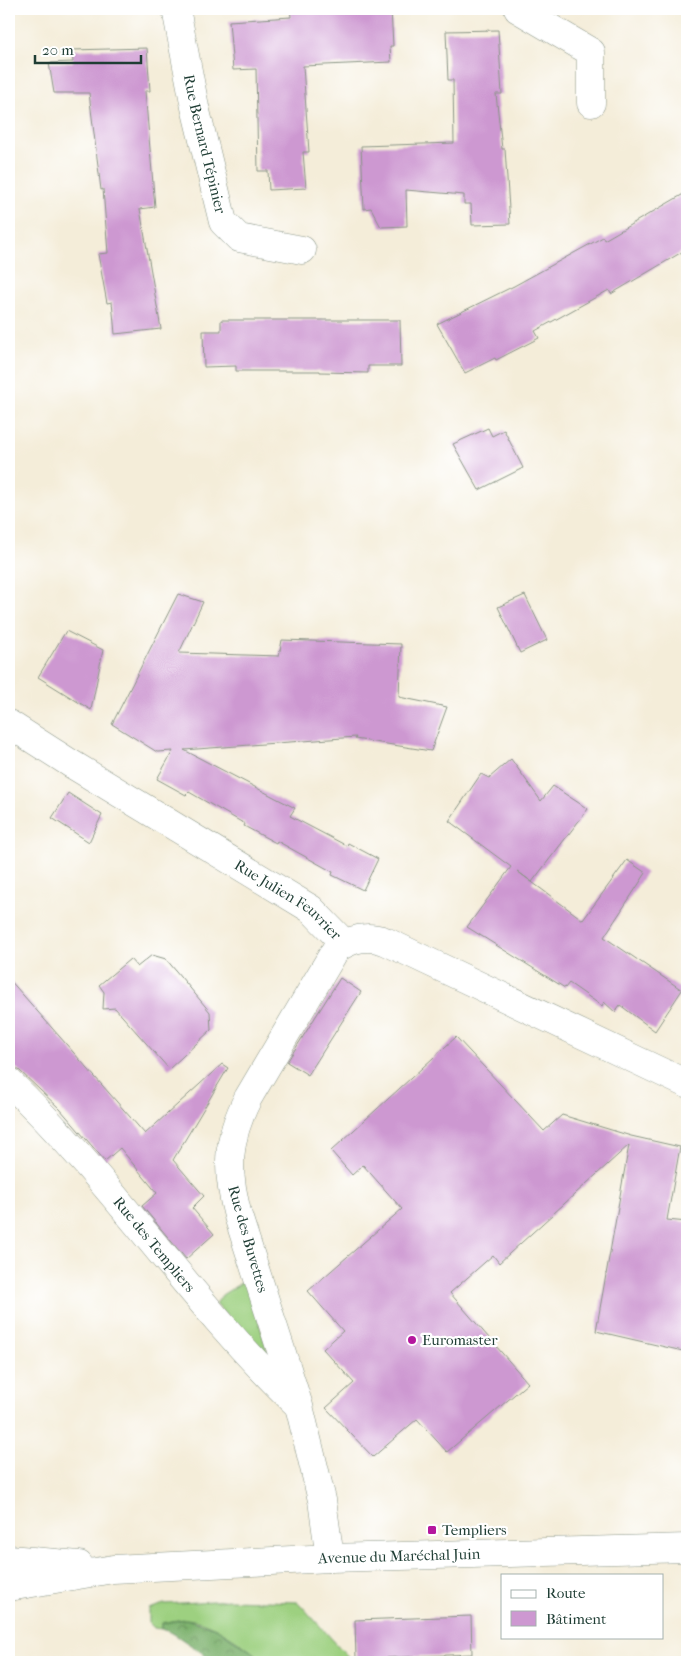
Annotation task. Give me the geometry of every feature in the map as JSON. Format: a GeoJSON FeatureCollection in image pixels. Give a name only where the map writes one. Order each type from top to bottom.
{"type":"FeatureCollection","features":[{"type":"Feature","properties":{"kind":"street","name":"Rue Bernard Tépinier"},"geometry":{"type":"LineString","coordinates":[[176,9],[195,106],[223,222],[239,238],[302,250]]}},
{"type":"Feature","properties":{"kind":"street"},"geometry":{"type":"LineString","coordinates":[[518,9],[591,52],[591,103]]}},
{"type":"Feature","properties":{"kind":"street","name":"Rue Julien Feuvrier"},"geometry":{"type":"LineString","coordinates":[[9,724],[311,910],[344,943],[363,937],[374,937],[385,941],[687,1084]]}},
{"type":"Feature","properties":{"kind":"street","name":"Rue des Buvettes"},"geometry":{"type":"LineString","coordinates":[[330,1558],[322,1500],[299,1406],[238,1216],[231,1188],[230,1159],[238,1118],[248,1098],[336,949],[344,943]]}},
{"type":"Feature","properties":{"kind":"street","name":"Rue des Templiers"},"geometry":{"type":"LineString","coordinates":[[9,1082],[76,1151],[242,1348],[299,1406]]}},
{"type":"Feature","properties":{"kind":"street","name":"Avenue du Maréchal Juin"},"geometry":{"type":"LineString","coordinates":[[9,1587],[113,1569],[330,1558],[687,1548]]}},
{"type":"Feature","properties":{"kind":"street","name":"Avenue du Maréchal Juin"},"geometry":{"type":"LineString","coordinates":[[9,1559],[113,1569]]}},
{"type":"Feature","properties":{"kind":"green space"},"geometry":{"type":"Polygon","coordinates":[[[241,1283],[248,1283],[272,1368],[216,1304],[222,1295],[241,1283]]]}},
{"type":"Feature","properties":{"kind":"green space"},"geometry":{"type":"Polygon","coordinates":[[[230,1600],[298,1602],[353,1662],[264,1662],[228,1635],[196,1620],[180,1619],[162,1623],[162,1629],[154,1628],[149,1623],[149,1609],[164,1604],[230,1600]]]}},
{"type":"Feature","properties":{"kind":"green space"},"geometry":{"type":"Polygon","coordinates":[[[186,1619],[216,1628],[264,1662],[216,1662],[174,1634],[162,1629],[162,1623],[186,1619]]]}},
{"type":"Feature","properties":{"kind":"building"},"geometry":{"type":"Polygon","coordinates":[[[290,9],[391,9],[393,46],[390,46],[391,62],[303,66],[309,152],[303,152],[306,188],[269,190],[268,171],[258,171],[256,69],[233,70],[229,21],[291,17],[290,9]]]}},
{"type":"Feature","properties":{"kind":"building"},"geometry":{"type":"Polygon","coordinates":[[[498,30],[502,94],[496,94],[502,149],[505,149],[510,224],[472,225],[471,204],[464,204],[464,195],[406,190],[407,226],[381,227],[371,208],[364,209],[361,146],[454,143],[453,80],[448,80],[446,31],[498,30]]]}},
{"type":"Feature","properties":{"kind":"building"},"geometry":{"type":"Polygon","coordinates":[[[147,48],[150,91],[145,91],[155,207],[140,209],[161,329],[115,334],[112,302],[107,303],[98,254],[108,253],[103,189],[101,190],[89,93],[54,93],[49,63],[73,62],[72,50],[147,48]]]}},
{"type":"Feature","properties":{"kind":"building"},"geometry":{"type":"Polygon","coordinates":[[[687,192],[687,249],[611,294],[609,290],[535,331],[539,338],[496,360],[495,358],[465,373],[437,324],[514,286],[603,237],[604,240],[687,192]]]}},
{"type":"Feature","properties":{"kind":"building"},"geometry":{"type":"Polygon","coordinates":[[[221,320],[400,320],[401,366],[368,366],[368,373],[236,371],[236,366],[204,367],[203,331],[221,331],[221,320]]]}},
{"type":"Feature","properties":{"kind":"building"},"geometry":{"type":"Polygon","coordinates":[[[488,428],[492,436],[504,430],[523,468],[479,490],[453,444],[488,428]]]}},
{"type":"Feature","properties":{"kind":"building"},"geometry":{"type":"Polygon","coordinates":[[[178,594],[203,602],[179,653],[279,656],[282,640],[401,644],[399,697],[447,707],[431,751],[355,739],[356,737],[184,750],[295,808],[290,816],[347,846],[348,843],[378,859],[363,890],[332,875],[333,872],[277,841],[276,843],[244,826],[245,824],[189,792],[186,795],[157,779],[173,751],[157,752],[112,724],[178,594]]]}},
{"type":"Feature","properties":{"kind":"building"},"geometry":{"type":"Polygon","coordinates":[[[525,595],[547,640],[520,653],[498,607],[525,595]]]}},
{"type":"Feature","properties":{"kind":"building"},"geometry":{"type":"Polygon","coordinates":[[[66,631],[103,650],[91,710],[38,677],[66,631]]]}},
{"type":"Feature","properties":{"kind":"building"},"geometry":{"type":"Polygon","coordinates":[[[511,759],[541,801],[553,786],[588,809],[532,882],[517,871],[583,920],[627,860],[646,873],[604,937],[682,990],[655,1031],[620,1005],[615,1012],[604,1002],[602,1006],[569,983],[565,988],[467,927],[511,867],[449,821],[481,774],[489,778],[511,759]]]}},
{"type":"Feature","properties":{"kind":"building"},"geometry":{"type":"Polygon","coordinates":[[[68,793],[102,815],[89,842],[52,818],[68,793]]]}},
{"type":"Feature","properties":{"kind":"building"},"geometry":{"type":"Polygon","coordinates":[[[152,955],[166,959],[210,1012],[211,1030],[169,1069],[115,1008],[103,1009],[104,992],[99,985],[130,959],[137,967],[152,955]]]}},
{"type":"Feature","properties":{"kind":"building"},"geometry":{"type":"Polygon","coordinates":[[[340,978],[361,992],[308,1075],[287,1062],[340,978]]]}},
{"type":"Feature","properties":{"kind":"building"},"geometry":{"type":"Polygon","coordinates":[[[9,979],[145,1134],[222,1064],[228,1068],[173,1160],[204,1196],[192,1208],[214,1234],[186,1259],[142,1206],[157,1193],[120,1148],[105,1161],[60,1109],[9,1063],[9,979]]]}},
{"type":"Feature","properties":{"kind":"building"},"geometry":{"type":"Polygon","coordinates":[[[456,1037],[544,1131],[562,1115],[631,1136],[680,1147],[667,1220],[687,1222],[687,1352],[596,1331],[629,1145],[499,1263],[493,1255],[450,1293],[528,1383],[447,1452],[417,1419],[373,1457],[326,1408],[354,1383],[323,1349],[343,1331],[308,1291],[402,1209],[363,1165],[352,1175],[331,1151],[456,1037]]]}},
{"type":"Feature","properties":{"kind":"building"},"geometry":{"type":"Polygon","coordinates":[[[471,1616],[472,1654],[356,1659],[355,1620],[471,1616]]]}},
{"type":"Feature","properties":{"kind":"place","name":"Euromaster"},"geometry":{"type":"Point","coordinates":[412,1340]}},
{"type":"Feature","properties":{"kind":"place","name":"Templiers"},"geometry":{"type":"Point","coordinates":[432,1530]}}]}
